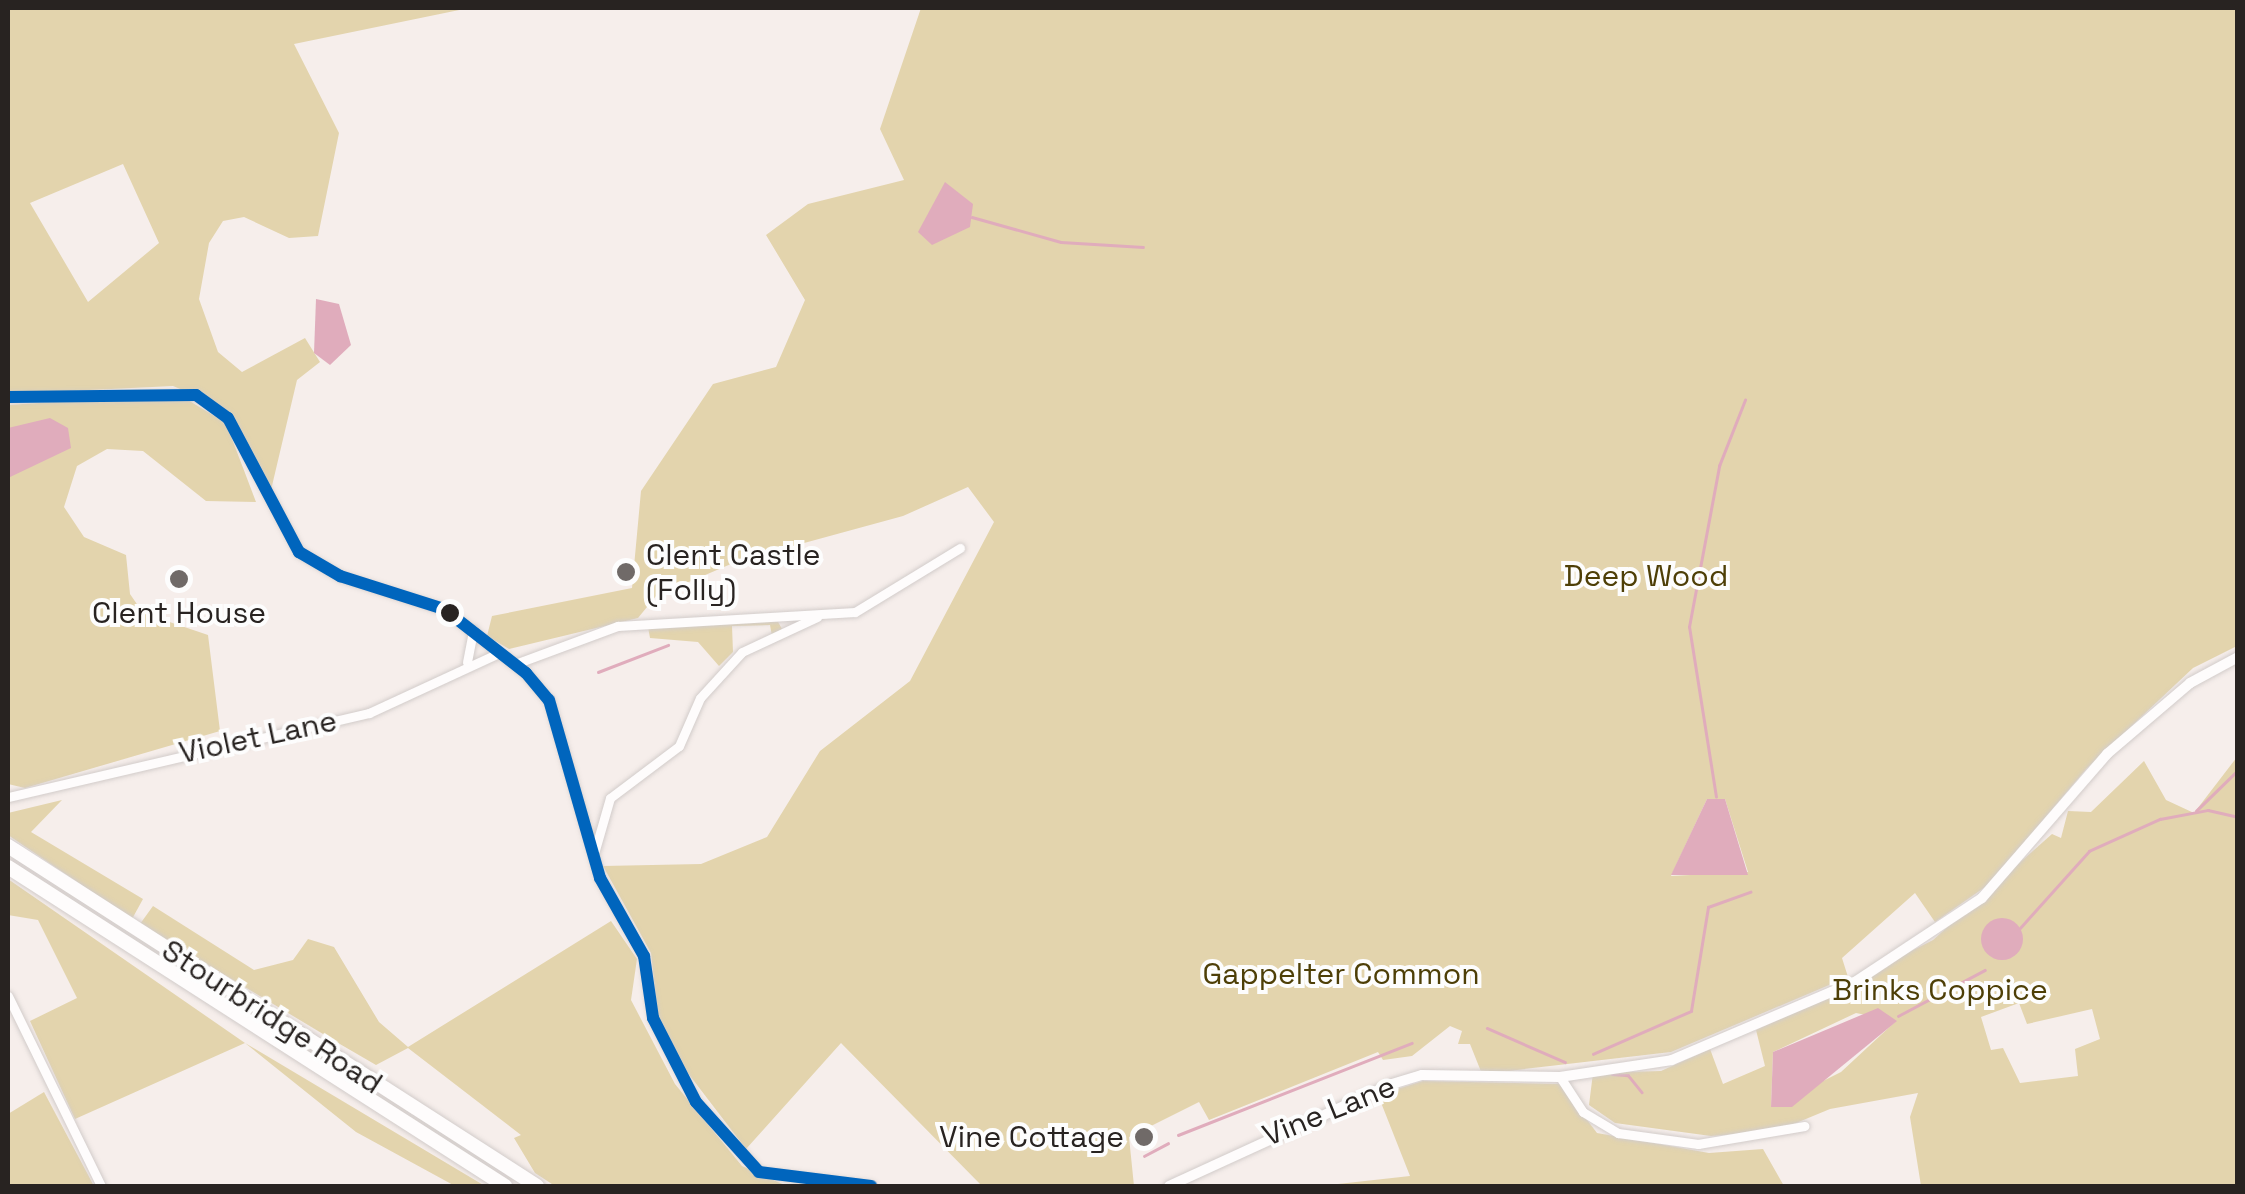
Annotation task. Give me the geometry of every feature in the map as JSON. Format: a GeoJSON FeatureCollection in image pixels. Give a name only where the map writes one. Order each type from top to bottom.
{"type":"FeatureCollection","features":[{"type":"Feature","properties":{"kind":"highway","name":"Stourbridge Road"},"geometry":{"type":"LineString","coordinates":[[8,846],[537,1186]]}},
{"type":"Feature","properties":{"kind":"highway","name":"Stourbridge Road"},"geometry":{"type":"LineString","coordinates":[[8,867],[504,1186]]}},
{"type":"Feature","properties":{"kind":"street"},"geometry":{"type":"LineString","coordinates":[[8,397],[196,396],[228,418],[300,552],[474,630],[514,664],[550,700],[594,852],[644,956],[652,1018],[722,1139],[772,1177],[871,1186]]}},
{"type":"Feature","properties":{"kind":"street"},"geometry":{"type":"LineString","coordinates":[[514,664],[618,626],[818,616],[871,606],[960,548]]}},
{"type":"Feature","properties":{"kind":"street"},"geometry":{"type":"LineString","coordinates":[[594,852],[610,798],[679,746],[700,698],[742,652],[787,635],[818,616]]}},
{"type":"Feature","properties":{"kind":"street"},"geometry":{"type":"LineString","coordinates":[[783,617],[787,635]]}},
{"type":"Feature","properties":{"kind":"street"},"geometry":{"type":"LineString","coordinates":[[467,662],[474,630]]}},
{"type":"Feature","properties":{"kind":"street","name":"Violet Lane"},"geometry":{"type":"LineString","coordinates":[[8,797],[385,708],[467,662],[499,652]]}},
{"type":"Feature","properties":{"kind":"street","name":"Vine Lane"},"geometry":{"type":"LineString","coordinates":[[1169,1186],[1241,1147],[1422,1075],[1560,1077],[1709,1047],[1854,982],[1944,928],[2016,868],[2107,754],[2190,683],[2238,657]]}},
{"type":"Feature","properties":{"kind":"street"},"geometry":{"type":"LineString","coordinates":[[8,996],[101,1186]]}},
{"type":"Feature","properties":{"kind":"street"},"geometry":{"type":"LineString","coordinates":[[1560,1077],[1583,1112],[1618,1133],[1698,1144],[1804,1126]]}},
{"type":"Feature","properties":{"kind":"green space"},"geometry":{"type":"Polygon","coordinates":[[[8,8],[469,8],[294,44],[339,133],[318,236],[289,238],[244,217],[223,221],[209,243],[199,299],[218,352],[242,372],[305,338],[320,362],[297,380],[271,490],[214,403],[173,386],[8,394],[8,8]],[[123,164],[30,203],[88,302],[159,243],[123,164]]]}},
{"type":"Feature","properties":{"kind":"green space"},"geometry":{"type":"Polygon","coordinates":[[[921,8],[2237,8],[2237,646],[2193,668],[2087,768],[1988,885],[1935,922],[1915,893],[1842,958],[1848,977],[1671,1052],[1482,1074],[1470,1044],[1458,1044],[1462,1031],[1450,1026],[1412,1056],[1383,1060],[1378,1052],[1209,1120],[1199,1102],[1129,1137],[1134,1186],[982,1186],[841,1043],[746,1149],[681,1064],[658,1016],[651,953],[603,866],[701,864],[767,837],[820,751],[910,681],[994,522],[968,487],[903,516],[738,561],[656,596],[638,618],[509,649],[487,636],[492,616],[632,588],[641,491],[713,384],[776,367],[805,300],[766,235],[808,204],[904,180],[880,129],[921,8]],[[1707,799],[1671,876],[1748,872],[1725,799],[1707,799]]]}},
{"type":"Feature","properties":{"kind":"green space"},"geometry":{"type":"Polygon","coordinates":[[[178,394],[226,423],[256,502],[206,501],[143,451],[107,449],[77,466],[64,507],[84,537],[126,555],[130,594],[143,613],[208,635],[220,731],[25,788],[8,784],[8,405],[178,394]]]}},
{"type":"Feature","properties":{"kind":"green space"},"geometry":{"type":"Polygon","coordinates":[[[777,620],[782,629],[772,636],[770,625],[732,626],[733,652],[719,666],[698,642],[650,638],[648,627],[777,620]]]}},
{"type":"Feature","properties":{"kind":"green space","name":"Brinks Coppice"},"geometry":{"type":"Polygon","coordinates":[[[2237,757],[2237,1186],[1921,1186],[1910,1117],[1918,1093],[1830,1109],[1777,1131],[1711,1136],[1615,1123],[1589,1105],[1593,1073],[1661,1071],[1710,1049],[1723,1084],[1765,1066],[1756,1030],[1933,940],[2052,834],[2061,838],[2068,811],[2091,812],[2144,761],[2166,800],[2194,813],[2237,757]],[[2019,1003],[1981,1017],[1991,1050],[2003,1048],[2020,1083],[2078,1076],[2075,1049],[2100,1039],[2092,1009],[2027,1024],[2019,1003]],[[1856,1013],[1773,1052],[1771,1107],[1841,1072],[1896,1021],[1856,1013]]]}},
{"type":"Feature","properties":{"kind":"green space"},"geometry":{"type":"Polygon","coordinates":[[[62,800],[31,832],[143,899],[132,919],[8,835],[8,813],[62,800]]]}},
{"type":"Feature","properties":{"kind":"green space"},"geometry":{"type":"Polygon","coordinates":[[[8,879],[245,1043],[75,1119],[30,1021],[77,998],[38,920],[8,915],[8,879]]]}},
{"type":"Feature","properties":{"kind":"green space"},"geometry":{"type":"Polygon","coordinates":[[[153,906],[254,970],[293,960],[308,939],[334,947],[379,1022],[408,1047],[611,921],[637,959],[631,1000],[675,1084],[742,1166],[787,1186],[555,1186],[535,1173],[514,1138],[521,1135],[408,1048],[376,1065],[140,924],[153,906]]]}},
{"type":"Feature","properties":{"kind":"green space"},"geometry":{"type":"Polygon","coordinates":[[[245,1043],[485,1186],[455,1186],[356,1132],[245,1043]]]}},
{"type":"Feature","properties":{"kind":"green space"},"geometry":{"type":"Polygon","coordinates":[[[1423,1081],[1560,1084],[1597,1133],[1709,1153],[1763,1149],[1784,1186],[1320,1186],[1410,1176],[1378,1095],[1423,1081]]]}},
{"type":"Feature","properties":{"kind":"green space"},"geometry":{"type":"Polygon","coordinates":[[[44,1092],[94,1186],[8,1186],[8,1114],[44,1092]]]}},
{"type":"Feature","properties":{"kind":"shaded area"},"geometry":{"type":"Polygon","coordinates":[[[945,182],[973,204],[970,227],[932,245],[918,232],[945,182]]]}},
{"type":"Feature","properties":{"kind":"shaded area"},"geometry":{"type":"Polygon","coordinates":[[[316,299],[339,304],[351,345],[330,365],[314,353],[316,299]]]}},
{"type":"Feature","properties":{"kind":"shaded area"},"geometry":{"type":"Polygon","coordinates":[[[50,418],[68,428],[71,448],[8,478],[8,428],[50,418]]]}},
{"type":"Feature","properties":{"kind":"shaded area"},"geometry":{"type":"Polygon","coordinates":[[[1707,799],[1725,799],[1748,875],[1671,875],[1707,799]]]}},
{"type":"Feature","properties":{"kind":"shaded area"},"geometry":{"type":"Polygon","coordinates":[[[2002,918],[2017,924],[2023,939],[2017,954],[2002,960],[1987,954],[1981,939],[1987,924],[2002,918]]]}},
{"type":"Feature","properties":{"kind":"shaded area"},"geometry":{"type":"Polygon","coordinates":[[[1878,1008],[1897,1021],[1792,1107],[1771,1107],[1773,1052],[1878,1008]]]}},
{"type":"Feature","properties":{"kind":"waterway"},"geometry":{"type":"LineString","coordinates":[[972,217],[1061,242],[1143,247]]}},
{"type":"Feature","properties":{"kind":"waterway"},"geometry":{"type":"LineString","coordinates":[[1716,797],[1689,627],[1719,466],[1745,400]]}},
{"type":"Feature","properties":{"kind":"waterway"},"geometry":{"type":"LineString","coordinates":[[598,672],[668,645]]}},
{"type":"Feature","properties":{"kind":"waterway"},"geometry":{"type":"LineString","coordinates":[[2196,811],[2238,770]]}},
{"type":"Feature","properties":{"kind":"waterway"},"geometry":{"type":"LineString","coordinates":[[2020,928],[2089,851],[2160,819],[2208,810],[2238,817]]}},
{"type":"Feature","properties":{"kind":"waterway"},"geometry":{"type":"LineString","coordinates":[[1593,1054],[1691,1011],[1708,907],[1750,892]]}},
{"type":"Feature","properties":{"kind":"waterway"},"geometry":{"type":"LineString","coordinates":[[1898,1016],[1985,970]]}},
{"type":"Feature","properties":{"kind":"waterway"},"geometry":{"type":"LineString","coordinates":[[1487,1028],[1565,1062]]}},
{"type":"Feature","properties":{"kind":"waterway"},"geometry":{"type":"LineString","coordinates":[[1178,1135],[1411,1043]]}},
{"type":"Feature","properties":{"kind":"waterway"},"geometry":{"type":"LineString","coordinates":[[1612,1074],[1628,1075],[1642,1092]]}},
{"type":"Feature","properties":{"kind":"waterway"},"geometry":{"type":"LineString","coordinates":[[1144,1156],[1168,1143]]}},
{"type":"Feature","properties":{"kind":"transit line"},"geometry":{"type":"LineString","coordinates":[[8,397],[196,395],[228,418],[299,552],[340,576],[444,609],[526,673],[549,700],[600,878],[644,956],[653,1018],[696,1102],[759,1172],[871,1186]]}},
{"type":"Feature","properties":{"kind":"place","name":"Clent Castle (Folly)"},"geometry":{"type":"Point","coordinates":[626,572]}},
{"type":"Feature","properties":{"kind":"place","name":"Clent House"},"geometry":{"type":"Point","coordinates":[179,579]}},
{"type":"Feature","properties":{"kind":"place","name":"Vine Cottage"},"geometry":{"type":"Point","coordinates":[1144,1137]}},
{"type":"Feature","properties":{"kind":"park label","name":"Deep Wood"},"geometry":{"type":"Point","coordinates":[1646,576]}},
{"type":"Feature","properties":{"kind":"park label","name":"Gappelter Common"},"geometry":{"type":"Point","coordinates":[1341,974]}}]}
